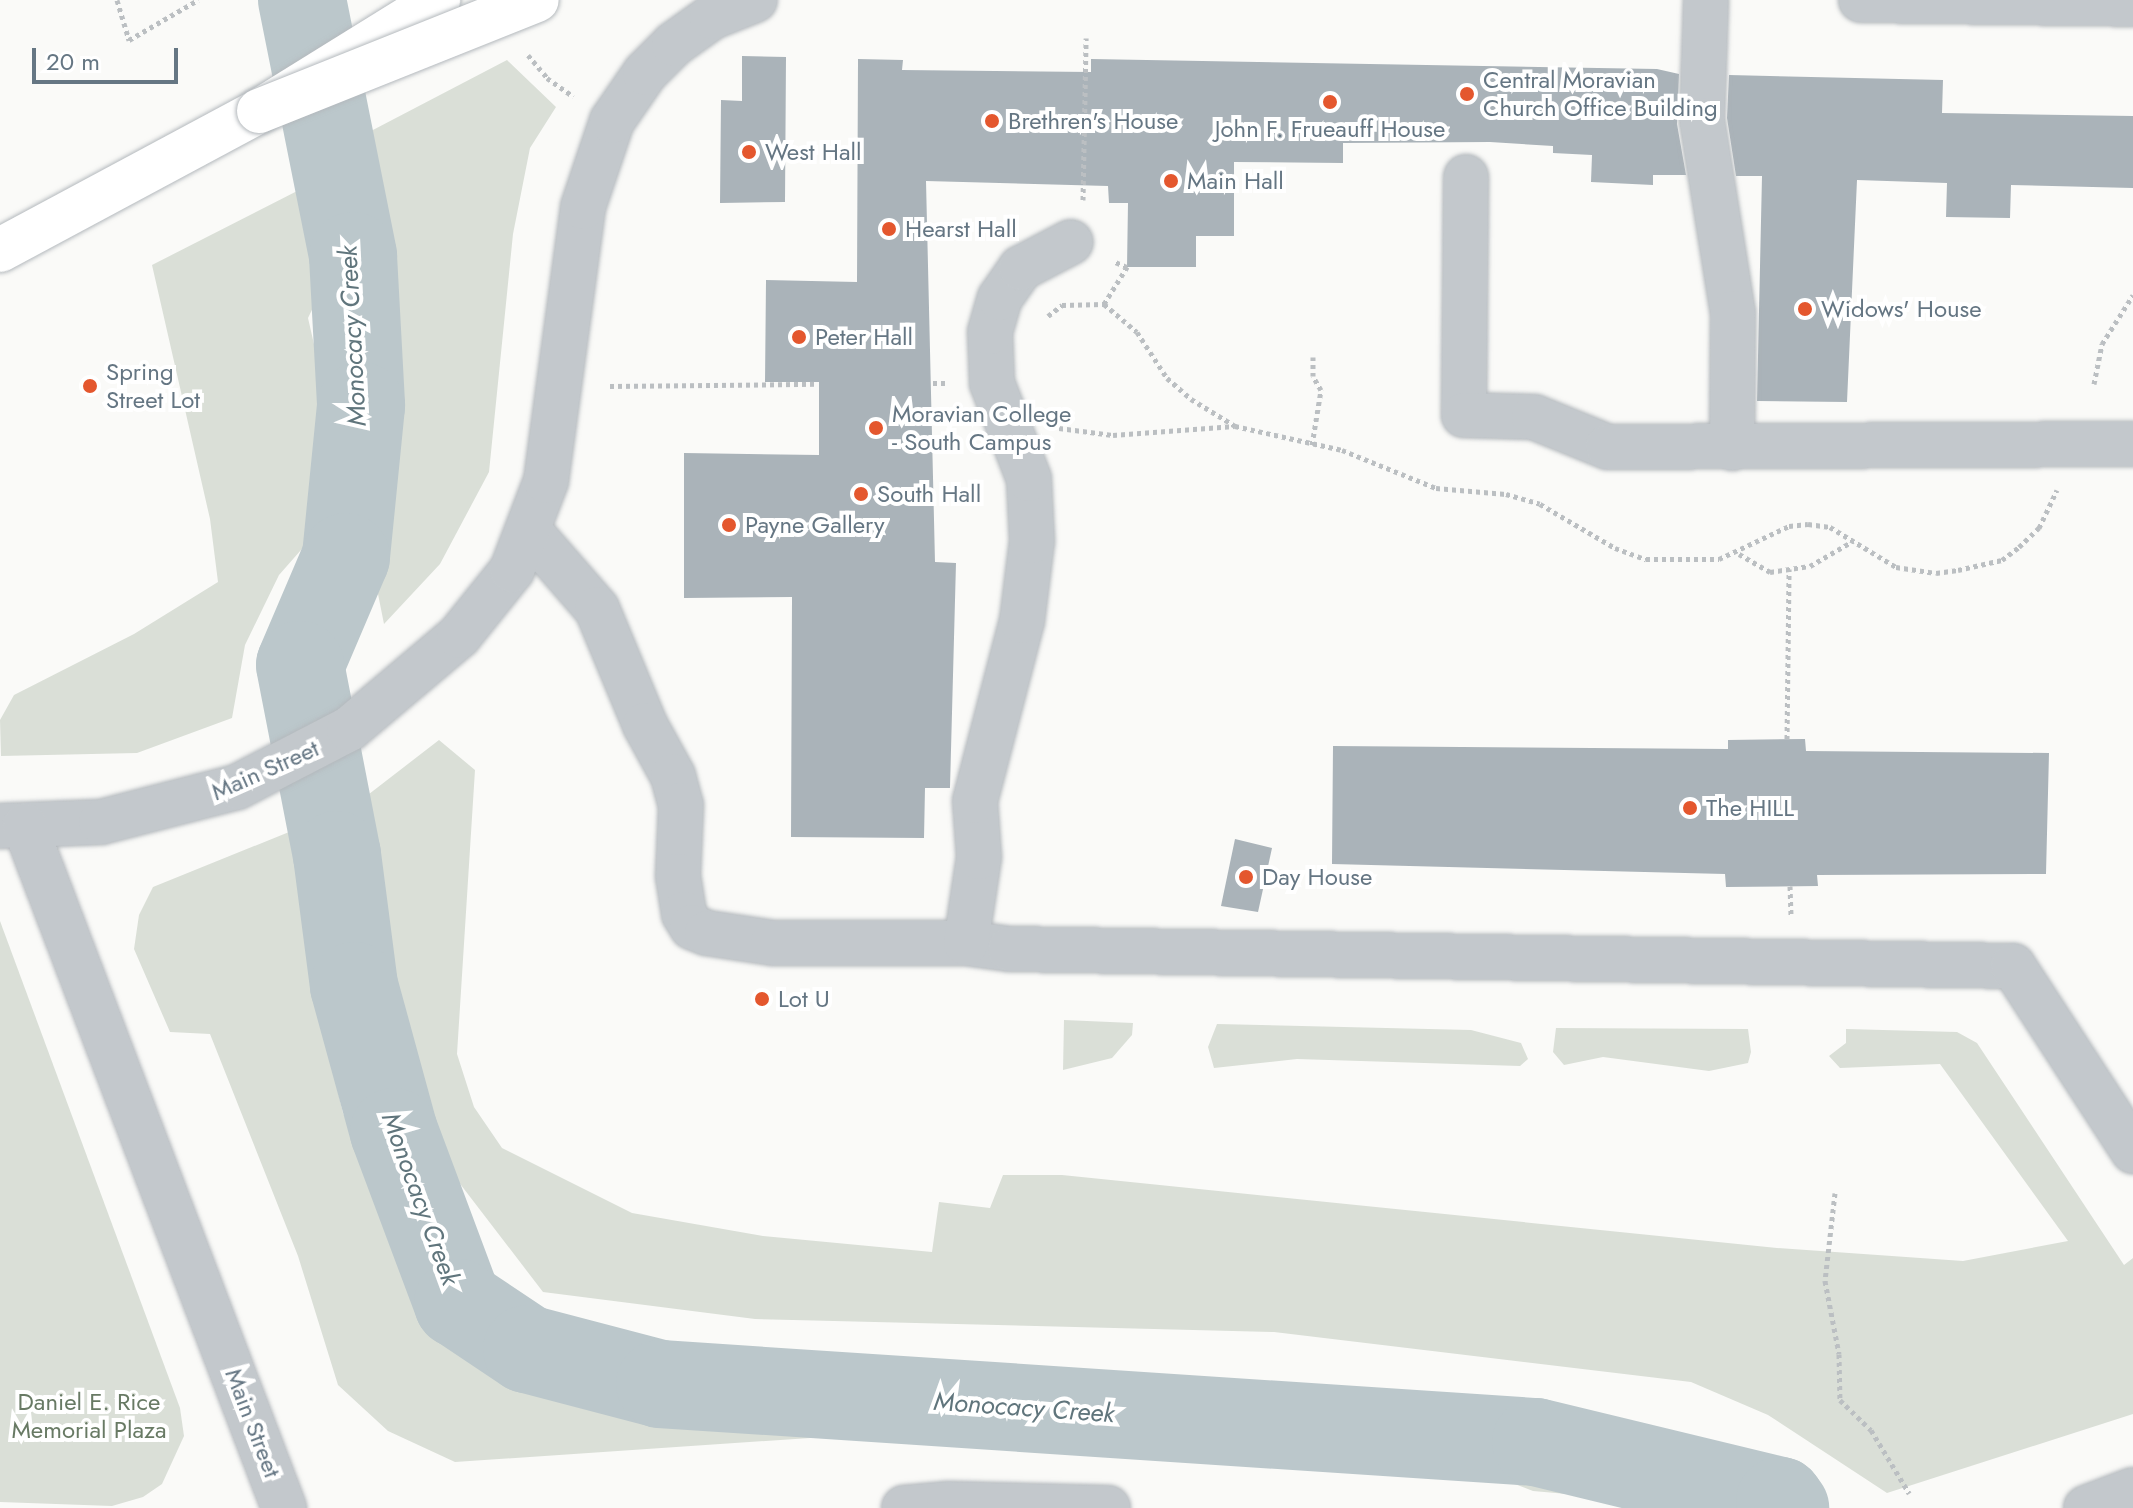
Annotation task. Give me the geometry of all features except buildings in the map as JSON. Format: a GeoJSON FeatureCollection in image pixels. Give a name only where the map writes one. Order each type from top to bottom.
{"type":"FeatureCollection","features":[{"type":"Feature","properties":{"kind":"highway"},"geometry":{"type":"LineString","coordinates":[[0,250],[259,111],[438,0]]}},
{"type":"Feature","properties":{"kind":"highway"},"geometry":{"type":"LineString","coordinates":[[259,111],[537,0]]}},
{"type":"Feature","properties":{"kind":"street","name":"Main Street"},"geometry":{"type":"LineString","coordinates":[[284,1508],[13,826],[101,822],[237,787],[335,737],[386,703],[459,636],[512,570],[530,532],[549,466],[579,227],[595,161],[612,121],[659,58],[693,29],[755,0]]}},
{"type":"Feature","properties":{"kind":"street"},"geometry":{"type":"LineString","coordinates":[[1706,0],[1702,120],[1733,313],[1732,448]]}},
{"type":"Feature","properties":{"kind":"street"},"geometry":{"type":"LineString","coordinates":[[1861,0],[2133,4]]}},
{"type":"Feature","properties":{"kind":"street"},"geometry":{"type":"LineString","coordinates":[[1466,177],[1464,415],[1534,417],[1608,447],[2133,444]]}},
{"type":"Feature","properties":{"kind":"street"},"geometry":{"type":"LineString","coordinates":[[966,943],[979,857],[975,801],[1022,621],[1032,541],[1029,479],[992,383],[990,332],[1000,298],[1021,268],[1071,242]]}},
{"type":"Feature","properties":{"kind":"street"},"geometry":{"type":"LineString","coordinates":[[530,532],[597,609],[645,725],[673,776],[681,805],[678,876],[684,914],[692,927],[773,943],[966,943],[1026,949],[2013,966],[2133,1151]]}},
{"type":"Feature","properties":{"kind":"street"},"geometry":{"type":"LineString","coordinates":[[2086,1508],[2133,1490]]}},
{"type":"Feature","properties":{"kind":"street"},"geometry":{"type":"LineString","coordinates":[[904,1508],[949,1504],[1108,1508]]}},
{"type":"Feature","properties":{"kind":"path"},"geometry":{"type":"LineString","coordinates":[[117,0],[129,40],[198,0]]}},
{"type":"Feature","properties":{"kind":"path"},"geometry":{"type":"LineString","coordinates":[[1071,242],[1086,186],[1086,38]]}},
{"type":"Feature","properties":{"kind":"path"},"geometry":{"type":"LineString","coordinates":[[1104,304],[1127,267]]}},
{"type":"Feature","properties":{"kind":"path"},"geometry":{"type":"LineString","coordinates":[[2094,384],[2102,344],[2133,295]]}},
{"type":"Feature","properties":{"kind":"path"},"geometry":{"type":"LineString","coordinates":[[1043,321],[1062,305],[1104,304],[1137,332],[1167,378],[1235,426]]}},
{"type":"Feature","properties":{"kind":"path"},"geometry":{"type":"LineString","coordinates":[[1312,445],[1321,390],[1313,376],[1313,357]]}},
{"type":"Feature","properties":{"kind":"path"},"geometry":{"type":"LineString","coordinates":[[610,386],[817,384]]}},
{"type":"Feature","properties":{"kind":"path"},"geometry":{"type":"LineString","coordinates":[[1049,423],[1084,435],[1113,435],[1183,426],[1235,426],[1393,467],[1436,488],[1506,494],[1540,504],[1628,554],[1678,561],[1738,554],[1789,526],[1830,527],[1878,558],[1917,571],[1980,566],[2002,560],[2039,528],[2060,481]]}},
{"type":"Feature","properties":{"kind":"path"},"geometry":{"type":"LineString","coordinates":[[1738,554],[1770,572],[1810,566],[1854,541]]}},
{"type":"Feature","properties":{"kind":"path"},"geometry":{"type":"LineString","coordinates":[[1787,739],[1789,569]]}},
{"type":"Feature","properties":{"kind":"path"},"geometry":{"type":"LineString","coordinates":[[1790,886],[1791,925]]}},
{"type":"Feature","properties":{"kind":"path"},"geometry":{"type":"LineString","coordinates":[[1835,1193],[1825,1281],[1839,1354],[1840,1400],[1871,1430],[1909,1493]]}},
{"type":"Feature","properties":{"kind":"green space"},"geometry":{"type":"Polygon","coordinates":[[[507,60],[556,107],[530,148],[513,234],[489,472],[440,564],[384,624],[371,559],[389,453],[387,283],[348,143],[507,60]]]}},
{"type":"Feature","properties":{"kind":"green space"},"geometry":{"type":"Polygon","coordinates":[[[305,187],[324,285],[308,318],[329,410],[323,525],[279,575],[245,645],[232,718],[137,753],[1,756],[0,720],[14,695],[134,634],[218,582],[210,519],[152,265],[305,187]]]}},
{"type":"Feature","properties":{"kind":"green space"},"geometry":{"type":"Polygon","coordinates":[[[439,740],[475,770],[457,1054],[474,1107],[502,1148],[632,1213],[763,1236],[932,1252],[939,1202],[990,1208],[1003,1175],[1062,1175],[1777,1248],[1963,1261],[2068,1241],[1940,1064],[1840,1068],[1829,1056],[1846,1043],[1846,1029],[1957,1032],[1977,1043],[2124,1265],[2133,1258],[2133,1414],[1887,1493],[1768,1415],[1691,1382],[1274,1332],[755,1319],[543,1292],[451,1172],[399,1043],[365,886],[360,801],[439,740]]]}},
{"type":"Feature","properties":{"kind":"green space"},"geometry":{"type":"Polygon","coordinates":[[[294,830],[308,965],[343,1113],[415,1274],[468,1352],[567,1402],[776,1417],[975,1416],[1102,1423],[1546,1464],[1668,1503],[1533,1491],[1467,1466],[1017,1424],[455,1462],[388,1431],[338,1385],[298,1256],[210,1034],[170,1032],[134,949],[139,915],[153,887],[294,830]]]}},
{"type":"Feature","properties":{"kind":"green space","name":"Daniel E. Rice Memorial Plaza"},"geometry":{"type":"Polygon","coordinates":[[[0,921],[180,1408],[184,1436],[162,1484],[143,1497],[112,1506],[0,1502],[0,921]]]}},
{"type":"Feature","properties":{"kind":"green space"},"geometry":{"type":"Polygon","coordinates":[[[1064,1020],[1133,1023],[1132,1035],[1112,1058],[1063,1070],[1064,1020]]]}},
{"type":"Feature","properties":{"kind":"green space"},"geometry":{"type":"Polygon","coordinates":[[[1217,1024],[1471,1030],[1521,1043],[1528,1059],[1520,1066],[1297,1059],[1214,1068],[1208,1047],[1217,1024]]]}},
{"type":"Feature","properties":{"kind":"green space"},"geometry":{"type":"Polygon","coordinates":[[[1556,1028],[1748,1029],[1751,1052],[1748,1063],[1709,1071],[1603,1057],[1564,1065],[1553,1052],[1556,1028]]]}},
{"type":"Feature","properties":{"kind":"waterway","name":"Monocacy Creek"},"geometry":{"type":"LineString","coordinates":[[302,0],[353,256],[361,406],[346,557],[300,665],[337,855],[354,986],[394,1132],[458,1303],[527,1349],[660,1384],[1536,1442],[1780,1501],[1785,1508]]}},
{"type":"Feature","properties":{"kind":"place","name":"Central Moravian Church Office Building"},"geometry":{"type":"Point","coordinates":[1467,94]}},
{"type":"Feature","properties":{"kind":"place","name":"John F. Frueauff House"},"geometry":{"type":"Point","coordinates":[1330,102]}},
{"type":"Feature","properties":{"kind":"place","name":"Brethren's House"},"geometry":{"type":"Point","coordinates":[992,121]}},
{"type":"Feature","properties":{"kind":"place","name":"West Hall"},"geometry":{"type":"Point","coordinates":[749,152]}},
{"type":"Feature","properties":{"kind":"place","name":"Main Hall"},"geometry":{"type":"Point","coordinates":[1171,181]}},
{"type":"Feature","properties":{"kind":"place","name":"Hearst Hall"},"geometry":{"type":"Point","coordinates":[889,229]}},
{"type":"Feature","properties":{"kind":"place","name":"Widows' House"},"geometry":{"type":"Point","coordinates":[1805,309]}},
{"type":"Feature","properties":{"kind":"place","name":"Peter Hall"},"geometry":{"type":"Point","coordinates":[799,337]}},
{"type":"Feature","properties":{"kind":"place","name":"Spring Street Lot"},"geometry":{"type":"Point","coordinates":[90,386]}},
{"type":"Feature","properties":{"kind":"place","name":"Moravian College - South Campus"},"geometry":{"type":"Point","coordinates":[876,428]}},
{"type":"Feature","properties":{"kind":"place","name":"South Hall"},"geometry":{"type":"Point","coordinates":[861,494]}},
{"type":"Feature","properties":{"kind":"place","name":"Payne Gallery"},"geometry":{"type":"Point","coordinates":[729,525]}},
{"type":"Feature","properties":{"kind":"place","name":"The HILL"},"geometry":{"type":"Point","coordinates":[1690,808]}},
{"type":"Feature","properties":{"kind":"place","name":"Day House"},"geometry":{"type":"Point","coordinates":[1246,877]}},
{"type":"Feature","properties":{"kind":"place","name":"Lot U"},"geometry":{"type":"Point","coordinates":[762,999]}}]}
